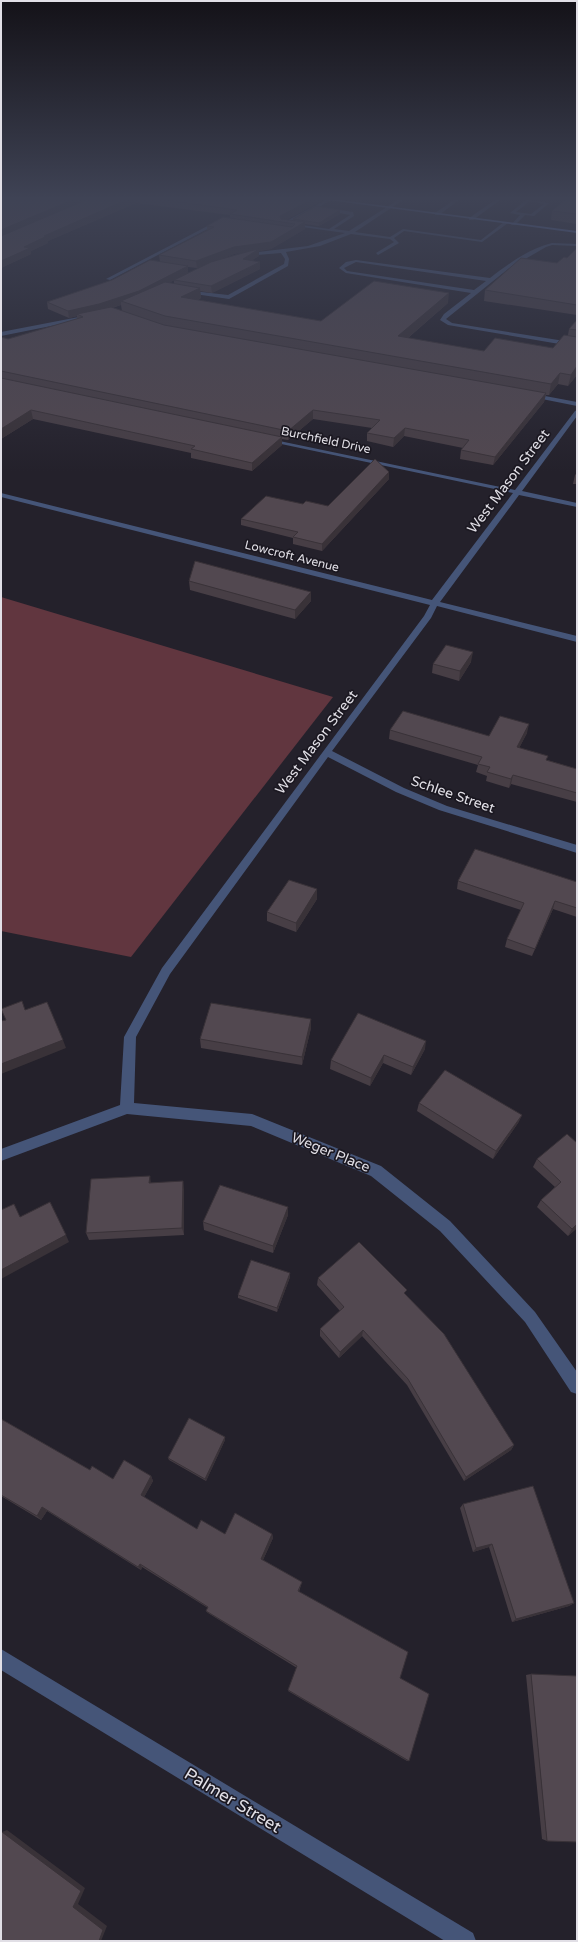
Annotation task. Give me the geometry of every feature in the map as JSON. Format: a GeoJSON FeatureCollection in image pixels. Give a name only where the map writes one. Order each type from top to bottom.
{"type":"FeatureCollection","features":[{"type":"Feature","properties":{"kind":"street"},"geometry":{"type":"LineString","coordinates":[[177,291],[208,296],[229,296],[239,291]]}},
{"type":"Feature","properties":{"kind":"street"},"geometry":{"type":"LineString","coordinates":[[466,291],[475,292]]}},
{"type":"Feature","properties":{"kind":"street"},"geometry":{"type":"LineString","coordinates":[[475,292],[446,315],[443,320],[450,324],[577,345]]}},
{"type":"Feature","properties":{"kind":"street"},"geometry":{"type":"LineString","coordinates":[[1,334],[90,317]]}},
{"type":"Feature","properties":{"kind":"street"},"geometry":{"type":"LineString","coordinates":[[524,394],[577,404]]}},
{"type":"Feature","properties":{"kind":"street","name":"West Mason Street"},"geometry":{"type":"LineString","coordinates":[[127,1108],[130,1037],[166,971],[326,752],[428,616],[434,604],[577,412]]}},
{"type":"Feature","properties":{"kind":"street","name":"Burchfield Drive"},"geometry":{"type":"LineString","coordinates":[[263,438],[577,505]]}},
{"type":"Feature","properties":{"kind":"street","name":"Lowcroft Avenue"},"geometry":{"type":"LineString","coordinates":[[1,495],[577,639]]}},
{"type":"Feature","properties":{"kind":"street","name":"Schlee Street"},"geometry":{"type":"LineString","coordinates":[[326,752],[400,790],[443,808],[577,849]]}},
{"type":"Feature","properties":{"kind":"street","name":"Weger Place"},"geometry":{"type":"LineString","coordinates":[[1,1156],[127,1108],[252,1120],[376,1171],[450,1231],[530,1317],[577,1386]]}},
{"type":"Feature","properties":{"kind":"street","name":"Palmer Street"},"geometry":{"type":"LineString","coordinates":[[1,1659],[465,1941]]}},
{"type":"Feature","properties":{"kind":"shaded area"},"geometry":{"type":"Polygon","coordinates":[[[1,597],[333,697],[131,957],[1,931],[1,597]]]}},
{"type":"Feature","properties":{"kind":"building"},"geometry":{"type":"Polygon","coordinates":[[[81,291],[140,291],[99,304],[68,311],[47,302],[81,291]]]}},
{"type":"Feature","properties":{"kind":"building"},"geometry":{"type":"Polygon","coordinates":[[[145,291],[194,291],[181,297],[321,321],[361,291],[434,291],[449,293],[398,336],[484,351],[495,338],[553,348],[564,335],[577,337],[577,366],[571,375],[560,373],[551,384],[165,316],[121,301],[145,291]]]}},
{"type":"Feature","properties":{"kind":"building"},"geometry":{"type":"Polygon","coordinates":[[[489,291],[577,291],[577,305],[489,291]]]}},
{"type":"Feature","properties":{"kind":"building"},"geometry":{"type":"Polygon","coordinates":[[[111,307],[164,325],[546,393],[495,457],[461,450],[469,440],[405,428],[394,438],[367,433],[380,420],[313,410],[288,431],[1,371],[1,337],[8,339],[83,317],[77,314],[111,307]]]}},
{"type":"Feature","properties":{"kind":"building"},"geometry":{"type":"Polygon","coordinates":[[[577,320],[577,330],[569,329],[577,320]]]}},
{"type":"Feature","properties":{"kind":"building"},"geometry":{"type":"Polygon","coordinates":[[[1,378],[282,437],[252,463],[191,449],[195,446],[31,410],[1,429],[1,378]]]}},
{"type":"Feature","properties":{"kind":"building"},"geometry":{"type":"Polygon","coordinates":[[[375,459],[389,472],[322,544],[293,537],[298,532],[241,519],[266,496],[303,504],[306,501],[328,506],[375,459]]]}},
{"type":"Feature","properties":{"kind":"building"},"geometry":{"type":"Polygon","coordinates":[[[195,561],[311,592],[295,610],[189,581],[195,561]]]}},
{"type":"Feature","properties":{"kind":"building"},"geometry":{"type":"Polygon","coordinates":[[[446,645],[473,652],[460,671],[433,664],[446,645]]]}},
{"type":"Feature","properties":{"kind":"building"},"geometry":{"type":"Polygon","coordinates":[[[403,711],[489,736],[500,716],[529,724],[517,747],[548,756],[546,760],[577,769],[577,793],[513,775],[511,779],[487,772],[490,767],[478,764],[482,757],[390,730],[403,711]]]}},
{"type":"Feature","properties":{"kind":"building"},"geometry":{"type":"Polygon","coordinates":[[[475,849],[577,882],[577,908],[555,901],[535,949],[507,939],[524,903],[458,881],[475,849]]]}},
{"type":"Feature","properties":{"kind":"building"},"geometry":{"type":"Polygon","coordinates":[[[289,880],[317,889],[296,923],[267,912],[289,880]]]}},
{"type":"Feature","properties":{"kind":"building"},"geometry":{"type":"Polygon","coordinates":[[[22,1001],[25,1010],[47,1002],[63,1040],[1,1064],[1,1021],[6,1020],[1,1009],[22,1001]]]}},
{"type":"Feature","properties":{"kind":"building"},"geometry":{"type":"Polygon","coordinates":[[[211,1003],[311,1019],[302,1057],[200,1039],[211,1003]]]}},
{"type":"Feature","properties":{"kind":"building"},"geometry":{"type":"Polygon","coordinates":[[[358,1013],[426,1041],[413,1067],[384,1055],[371,1078],[331,1060],[358,1013]]]}},
{"type":"Feature","properties":{"kind":"building"},"geometry":{"type":"Polygon","coordinates":[[[445,1070],[522,1115],[496,1151],[419,1103],[445,1070]]]}},
{"type":"Feature","properties":{"kind":"building"},"geometry":{"type":"Polygon","coordinates":[[[567,1134],[577,1143],[577,1224],[572,1229],[541,1200],[561,1182],[537,1159],[567,1134]]]}},
{"type":"Feature","properties":{"kind":"building"},"geometry":{"type":"Polygon","coordinates":[[[150,1176],[149,1183],[183,1181],[182,1228],[86,1233],[91,1179],[150,1176]]]}},
{"type":"Feature","properties":{"kind":"building"},"geometry":{"type":"Polygon","coordinates":[[[220,1185],[288,1207],[273,1246],[203,1222],[220,1185]]]}},
{"type":"Feature","properties":{"kind":"building"},"geometry":{"type":"Polygon","coordinates":[[[50,1202],[66,1235],[1,1270],[1,1210],[14,1204],[20,1217],[50,1202]]]}},
{"type":"Feature","properties":{"kind":"building"},"geometry":{"type":"Polygon","coordinates":[[[359,1242],[407,1290],[404,1293],[444,1334],[514,1445],[466,1477],[408,1379],[363,1330],[340,1352],[320,1329],[344,1307],[318,1278],[359,1242]]]}},
{"type":"Feature","properties":{"kind":"building"},"geometry":{"type":"Polygon","coordinates":[[[251,1260],[290,1273],[277,1308],[238,1295],[251,1260]]]}},
{"type":"Feature","properties":{"kind":"building"},"geometry":{"type":"Polygon","coordinates":[[[189,1418],[225,1437],[205,1479],[168,1458],[189,1418]]]}},
{"type":"Feature","properties":{"kind":"building"},"geometry":{"type":"Polygon","coordinates":[[[1,1419],[90,1470],[92,1466],[113,1479],[124,1460],[151,1476],[141,1495],[197,1529],[201,1520],[225,1534],[235,1513],[272,1534],[261,1559],[302,1582],[298,1591],[408,1652],[400,1678],[429,1694],[409,1761],[288,1690],[297,1666],[206,1611],[208,1607],[140,1564],[138,1567],[42,1507],[37,1516],[1,1495],[1,1419]]]}},
{"type":"Feature","properties":{"kind":"building"},"geometry":{"type":"Polygon","coordinates":[[[533,1486],[574,1603],[516,1619],[492,1544],[476,1548],[463,1504],[533,1486]]]}},
{"type":"Feature","properties":{"kind":"building"},"geometry":{"type":"Polygon","coordinates":[[[531,1674],[577,1676],[577,1842],[547,1841],[531,1674]]]}},
{"type":"Feature","properties":{"kind":"building"},"geometry":{"type":"Polygon","coordinates":[[[2,1832],[81,1891],[73,1907],[103,1930],[99,1941],[1,1941],[2,1832]]]}}]}
